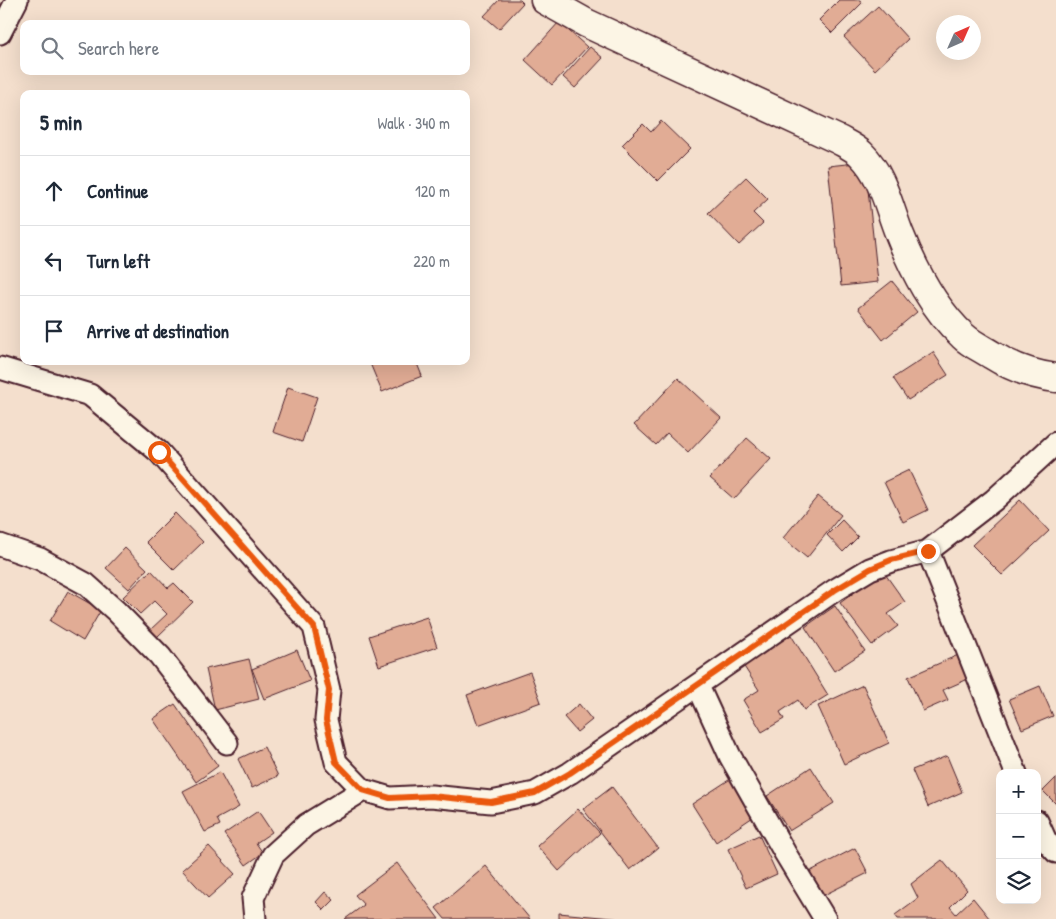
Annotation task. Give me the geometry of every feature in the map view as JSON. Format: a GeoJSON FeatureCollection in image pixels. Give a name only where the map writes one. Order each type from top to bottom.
{"type":"FeatureCollection","features":[{"type":"Feature","properties":{"kind":"main road"},"geometry":{"type":"LineString","coordinates":[[545,0],[586,23],[838,140],[860,153],[875,171],[916,271],[939,310],[964,338],[1004,362],[1039,376],[1056,378]]}},
{"type":"Feature","properties":{"kind":"street"},"geometry":{"type":"LineString","coordinates":[[0,33],[17,0]]}},
{"type":"Feature","properties":{"kind":"street"},"geometry":{"type":"LineString","coordinates":[[0,368],[90,394],[159,452],[314,627],[329,690],[326,720],[336,762],[363,790],[390,798],[431,796],[491,802],[535,793],[570,773],[835,590],[870,569],[891,560],[928,551],[994,500],[1056,443]]}},
{"type":"Feature","properties":{"kind":"street"},"geometry":{"type":"LineString","coordinates":[[0,545],[40,559],[86,584],[116,611],[160,656],[227,743]]}},
{"type":"Feature","properties":{"kind":"street"},"geometry":{"type":"LineString","coordinates":[[928,551],[1014,769]]}},
{"type":"Feature","properties":{"kind":"street"},"geometry":{"type":"LineString","coordinates":[[698,686],[730,756],[825,919]]}},
{"type":"Feature","properties":{"kind":"street"},"geometry":{"type":"LineString","coordinates":[[255,919],[254,898],[273,855],[306,825],[363,790]]}},
{"type":"Feature","properties":{"kind":"street"},"geometry":{"type":"LineString","coordinates":[[1041,830],[1046,841],[1056,852]]}},
{"type":"Feature","properties":{"kind":"building"},"geometry":{"type":"Polygon","coordinates":[[[499,0],[520,0],[523,3],[499,29],[484,16],[499,0]]]}},
{"type":"Feature","properties":{"kind":"building"},"geometry":{"type":"Polygon","coordinates":[[[839,0],[860,0],[862,3],[832,33],[819,20],[839,0]]]}},
{"type":"Feature","properties":{"kind":"building"},"geometry":{"type":"Polygon","coordinates":[[[878,6],[908,39],[875,70],[844,37],[878,6]]]}},
{"type":"Feature","properties":{"kind":"building"},"geometry":{"type":"Polygon","coordinates":[[[559,22],[587,47],[552,85],[525,60],[559,22]]]}},
{"type":"Feature","properties":{"kind":"building"},"geometry":{"type":"Polygon","coordinates":[[[590,47],[603,58],[575,88],[563,77],[590,47]]]}},
{"type":"Feature","properties":{"kind":"building"},"geometry":{"type":"Polygon","coordinates":[[[661,121],[690,149],[658,181],[622,145],[643,124],[651,132],[661,121]]]}},
{"type":"Feature","properties":{"kind":"building"},"geometry":{"type":"Polygon","coordinates":[[[865,162],[878,282],[841,286],[828,166],[865,162]]]}},
{"type":"Feature","properties":{"kind":"building"},"geometry":{"type":"Polygon","coordinates":[[[746,177],[768,199],[753,213],[763,223],[739,245],[708,213],[746,177]]]}},
{"type":"Feature","properties":{"kind":"building"},"geometry":{"type":"Polygon","coordinates":[[[892,281],[917,312],[883,340],[858,308],[892,281]]]}},
{"type":"Feature","properties":{"kind":"building"},"geometry":{"type":"Polygon","coordinates":[[[933,352],[948,375],[908,400],[893,378],[933,352]]]}},
{"type":"Feature","properties":{"kind":"building"},"geometry":{"type":"Polygon","coordinates":[[[371,365],[418,365],[422,376],[382,392],[371,365]]]}},
{"type":"Feature","properties":{"kind":"building"},"geometry":{"type":"Polygon","coordinates":[[[678,378],[721,418],[688,453],[667,433],[656,445],[634,425],[678,378]]]}},
{"type":"Feature","properties":{"kind":"building"},"geometry":{"type":"Polygon","coordinates":[[[288,387],[317,397],[302,442],[273,432],[288,387]]]}},
{"type":"Feature","properties":{"kind":"building"},"geometry":{"type":"Polygon","coordinates":[[[747,438],[771,459],[734,499],[710,478],[747,438]]]}},
{"type":"Feature","properties":{"kind":"building"},"geometry":{"type":"Polygon","coordinates":[[[909,470],[928,510],[903,522],[884,482],[909,470]]]}},
{"type":"Feature","properties":{"kind":"building"},"geometry":{"type":"Polygon","coordinates":[[[818,496],[841,515],[807,558],[783,538],[818,496]]]}},
{"type":"Feature","properties":{"kind":"building"},"geometry":{"type":"Polygon","coordinates":[[[1020,500],[1049,531],[1002,575],[972,545],[1020,500]]]}},
{"type":"Feature","properties":{"kind":"building"},"geometry":{"type":"Polygon","coordinates":[[[175,513],[203,542],[174,570],[146,542],[175,513]]]}},
{"type":"Feature","properties":{"kind":"building"},"geometry":{"type":"Polygon","coordinates":[[[842,520],[858,537],[843,552],[827,535],[842,520]]]}},
{"type":"Feature","properties":{"kind":"building"},"geometry":{"type":"Polygon","coordinates":[[[125,548],[147,569],[129,589],[106,568],[125,548]]]}},
{"type":"Feature","properties":{"kind":"building"},"geometry":{"type":"Polygon","coordinates":[[[151,570],[168,588],[174,583],[193,602],[157,637],[150,630],[167,614],[154,601],[140,614],[123,597],[151,570]]]}},
{"type":"Feature","properties":{"kind":"building"},"geometry":{"type":"Polygon","coordinates":[[[883,571],[905,602],[888,614],[898,626],[872,645],[840,603],[883,571]]]}},
{"type":"Feature","properties":{"kind":"building"},"geometry":{"type":"Polygon","coordinates":[[[68,591],[101,610],[83,641],[50,621],[68,591]]]}},
{"type":"Feature","properties":{"kind":"building"},"geometry":{"type":"Polygon","coordinates":[[[835,606],[865,651],[834,671],[805,627],[835,606]]]}},
{"type":"Feature","properties":{"kind":"building"},"geometry":{"type":"Polygon","coordinates":[[[427,617],[437,647],[379,666],[369,636],[427,617]]]}},
{"type":"Feature","properties":{"kind":"building"},"geometry":{"type":"Polygon","coordinates":[[[791,635],[828,695],[804,710],[798,700],[780,712],[784,719],[762,732],[743,700],[759,690],[743,665],[791,635]]]}},
{"type":"Feature","properties":{"kind":"building"},"geometry":{"type":"Polygon","coordinates":[[[297,650],[310,681],[264,699],[252,669],[297,650]]]}},
{"type":"Feature","properties":{"kind":"building"},"geometry":{"type":"Polygon","coordinates":[[[965,652],[975,676],[943,690],[948,700],[923,711],[908,677],[965,652]]]}},
{"type":"Feature","properties":{"kind":"building"},"geometry":{"type":"Polygon","coordinates":[[[249,659],[259,699],[215,710],[206,669],[249,659]]]}},
{"type":"Feature","properties":{"kind":"building"},"geometry":{"type":"Polygon","coordinates":[[[530,672],[541,702],[478,725],[467,695],[530,672]]]}},
{"type":"Feature","properties":{"kind":"building"},"geometry":{"type":"Polygon","coordinates":[[[863,685],[889,743],[844,764],[818,706],[863,685]]]}},
{"type":"Feature","properties":{"kind":"building"},"geometry":{"type":"Polygon","coordinates":[[[1040,686],[1053,716],[1022,729],[1009,699],[1040,686]]]}},
{"type":"Feature","properties":{"kind":"building"},"geometry":{"type":"Polygon","coordinates":[[[175,704],[218,766],[196,782],[153,719],[175,704]]]}},
{"type":"Feature","properties":{"kind":"building"},"geometry":{"type":"Polygon","coordinates":[[[579,704],[592,720],[577,732],[564,717],[579,704]]]}},
{"type":"Feature","properties":{"kind":"building"},"geometry":{"type":"Polygon","coordinates":[[[264,747],[278,776],[252,788],[238,759],[264,747]]]}},
{"type":"Feature","properties":{"kind":"building"},"geometry":{"type":"Polygon","coordinates":[[[947,756],[962,792],[928,807],[912,770],[947,756]]]}},
{"type":"Feature","properties":{"kind":"building"},"geometry":{"type":"Polygon","coordinates":[[[811,767],[834,803],[789,831],[767,796],[811,767]]]}},
{"type":"Feature","properties":{"kind":"building"},"geometry":{"type":"Polygon","coordinates":[[[220,772],[239,807],[217,819],[220,825],[205,832],[183,791],[220,772]]]}},
{"type":"Feature","properties":{"kind":"building"},"geometry":{"type":"Polygon","coordinates":[[[735,776],[759,813],[716,842],[692,804],[735,776]]]}},
{"type":"Feature","properties":{"kind":"building"},"geometry":{"type":"Polygon","coordinates":[[[1056,778],[1056,804],[1043,791],[1056,778]]]}},
{"type":"Feature","properties":{"kind":"building"},"geometry":{"type":"Polygon","coordinates":[[[612,787],[658,848],[630,870],[583,809],[612,787]]]}},
{"type":"Feature","properties":{"kind":"building"},"geometry":{"type":"Polygon","coordinates":[[[578,809],[600,833],[559,871],[537,846],[578,809]]]}},
{"type":"Feature","properties":{"kind":"building"},"geometry":{"type":"Polygon","coordinates":[[[258,811],[272,832],[256,843],[263,853],[246,865],[224,834],[258,811]]]}},
{"type":"Feature","properties":{"kind":"building"},"geometry":{"type":"Polygon","coordinates":[[[759,835],[777,874],[746,888],[728,849],[759,835]]]}},
{"type":"Feature","properties":{"kind":"building"},"geometry":{"type":"Polygon","coordinates":[[[209,846],[235,874],[208,898],[182,870],[209,846]]]}},
{"type":"Feature","properties":{"kind":"building"},"geometry":{"type":"Polygon","coordinates":[[[855,848],[868,873],[818,898],[805,874],[855,848]]]}},
{"type":"Feature","properties":{"kind":"building"},"geometry":{"type":"Polygon","coordinates":[[[942,860],[967,890],[950,907],[956,914],[973,898],[990,919],[898,919],[895,915],[918,898],[911,884],[942,860]]]}},
{"type":"Feature","properties":{"kind":"building"},"geometry":{"type":"Polygon","coordinates":[[[397,863],[439,919],[345,919],[364,905],[355,895],[397,863]]]}},
{"type":"Feature","properties":{"kind":"building"},"geometry":{"type":"Polygon","coordinates":[[[486,866],[530,919],[445,919],[436,908],[486,866]]]}},
{"type":"Feature","properties":{"kind":"building"},"geometry":{"type":"Polygon","coordinates":[[[325,892],[334,900],[324,910],[316,902],[325,892]]]}},
{"type":"Feature","properties":{"kind":"building"},"geometry":{"type":"Polygon","coordinates":[[[559,913],[622,919],[559,919],[559,913]]]}},
{"type":"Feature","properties":{"kind":"route"},"geometry":{"type":"LineString","coordinates":[[159,452],[314,627],[329,690],[326,720],[336,762],[363,790],[390,798],[431,796],[491,802],[535,793],[570,773],[835,590],[870,569],[891,560],[928,551]]}}]}
